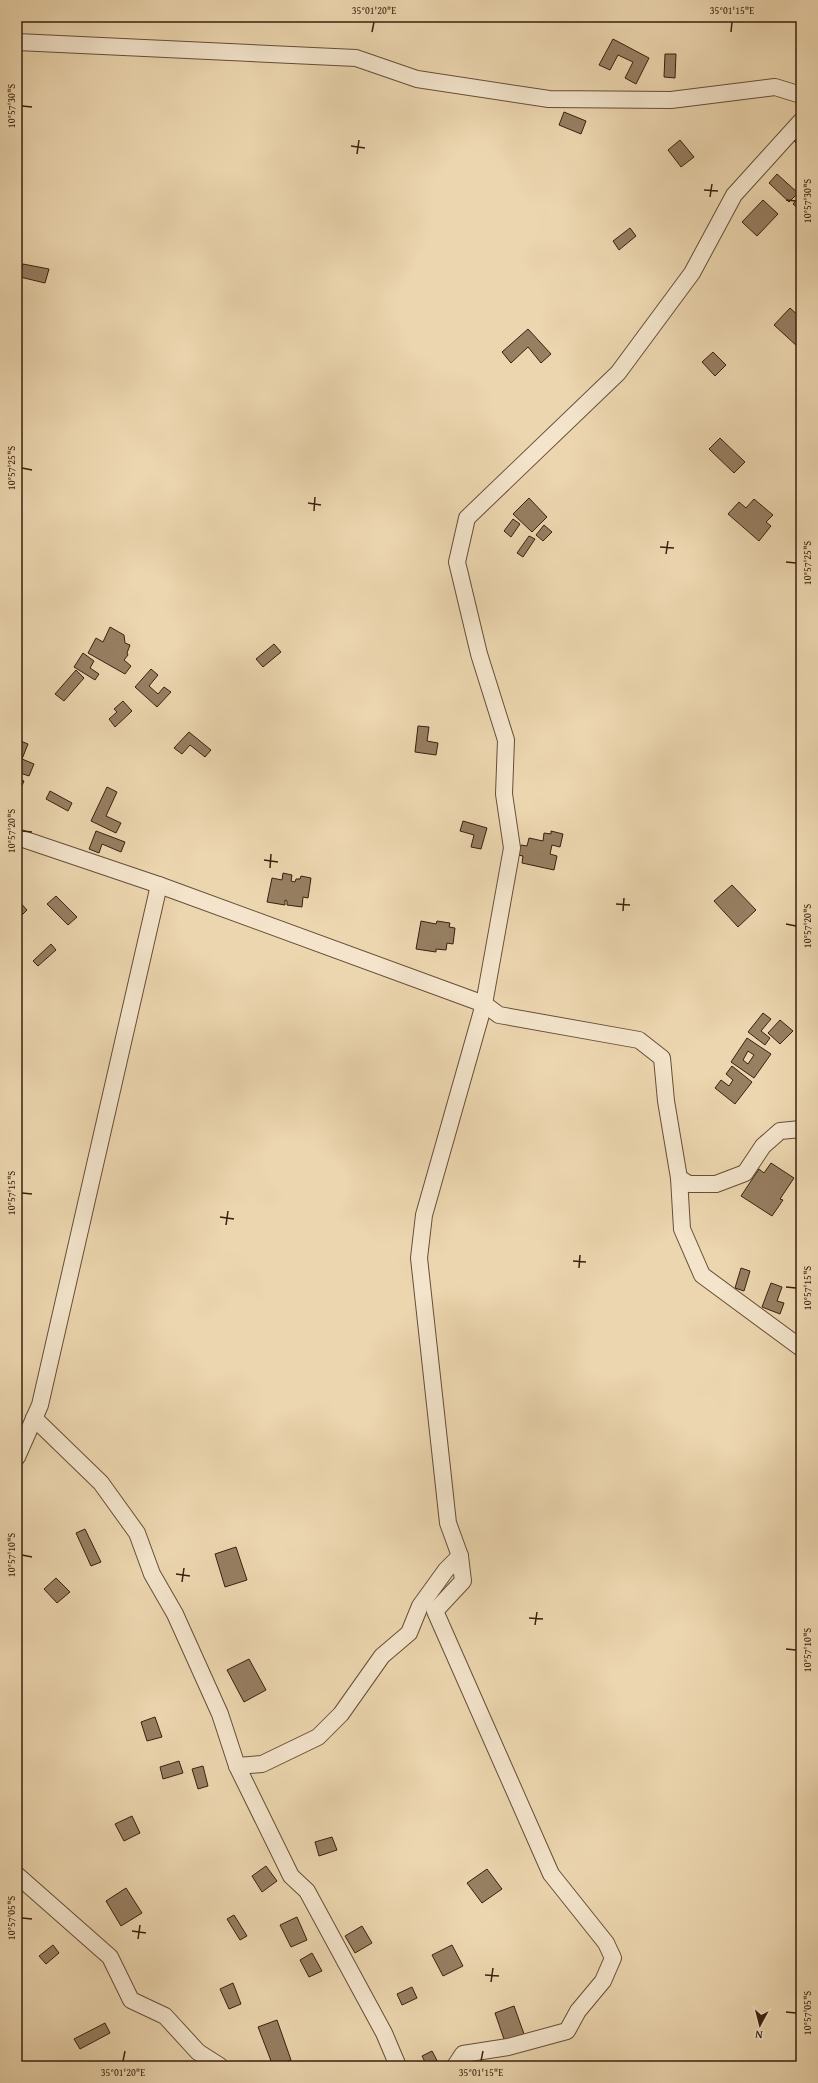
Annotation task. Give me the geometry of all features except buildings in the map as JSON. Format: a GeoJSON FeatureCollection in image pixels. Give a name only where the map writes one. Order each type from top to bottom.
{"type":"FeatureCollection","features":[{"type":"Feature","properties":{"kind":"street"},"geometry":{"type":"LineString","coordinates":[[17,42],[356,58],[417,79],[549,99],[671,100],[775,87],[801,95]]}},
{"type":"Feature","properties":{"kind":"street"},"geometry":{"type":"LineString","coordinates":[[455,2066],[463,2054],[508,2047],[567,2030],[578,2012],[603,1981],[613,1958],[606,1943],[551,1874],[435,1611],[463,1581],[460,1556],[448,1523],[419,1258],[424,1215],[484,1004],[512,848],[504,794],[506,740],[479,654],[457,562],[467,518],[618,373],[692,273],[734,195],[801,121]]}},
{"type":"Feature","properties":{"kind":"street"},"geometry":{"type":"LineString","coordinates":[[17,837],[159,886],[484,1004],[498,1015],[640,1040],[662,1058],[666,1101],[679,1178],[682,1229],[702,1275],[801,1348]]}},
{"type":"Feature","properties":{"kind":"street"},"geometry":{"type":"LineString","coordinates":[[17,1457],[40,1405],[159,886]]}},
{"type":"Feature","properties":{"kind":"street"},"geometry":{"type":"LineString","coordinates":[[679,1178],[689,1184],[716,1184],[745,1173],[763,1146],[780,1131],[801,1129]]}},
{"type":"Feature","properties":{"kind":"street"},"geometry":{"type":"LineString","coordinates":[[34,1418],[101,1483],[137,1533],[152,1574],[175,1614],[220,1714],[237,1766],[291,1876],[307,1891],[384,2033],[398,2066]]}},
{"type":"Feature","properties":{"kind":"street"},"geometry":{"type":"LineString","coordinates":[[237,1766],[262,1764],[318,1737],[341,1714],[382,1656],[408,1632],[420,1606],[446,1570],[460,1556]]}},
{"type":"Feature","properties":{"kind":"street"},"geometry":{"type":"LineString","coordinates":[[17,1875],[110,1957],[131,2000],[165,2016],[198,2052],[220,2066]]}}]}
